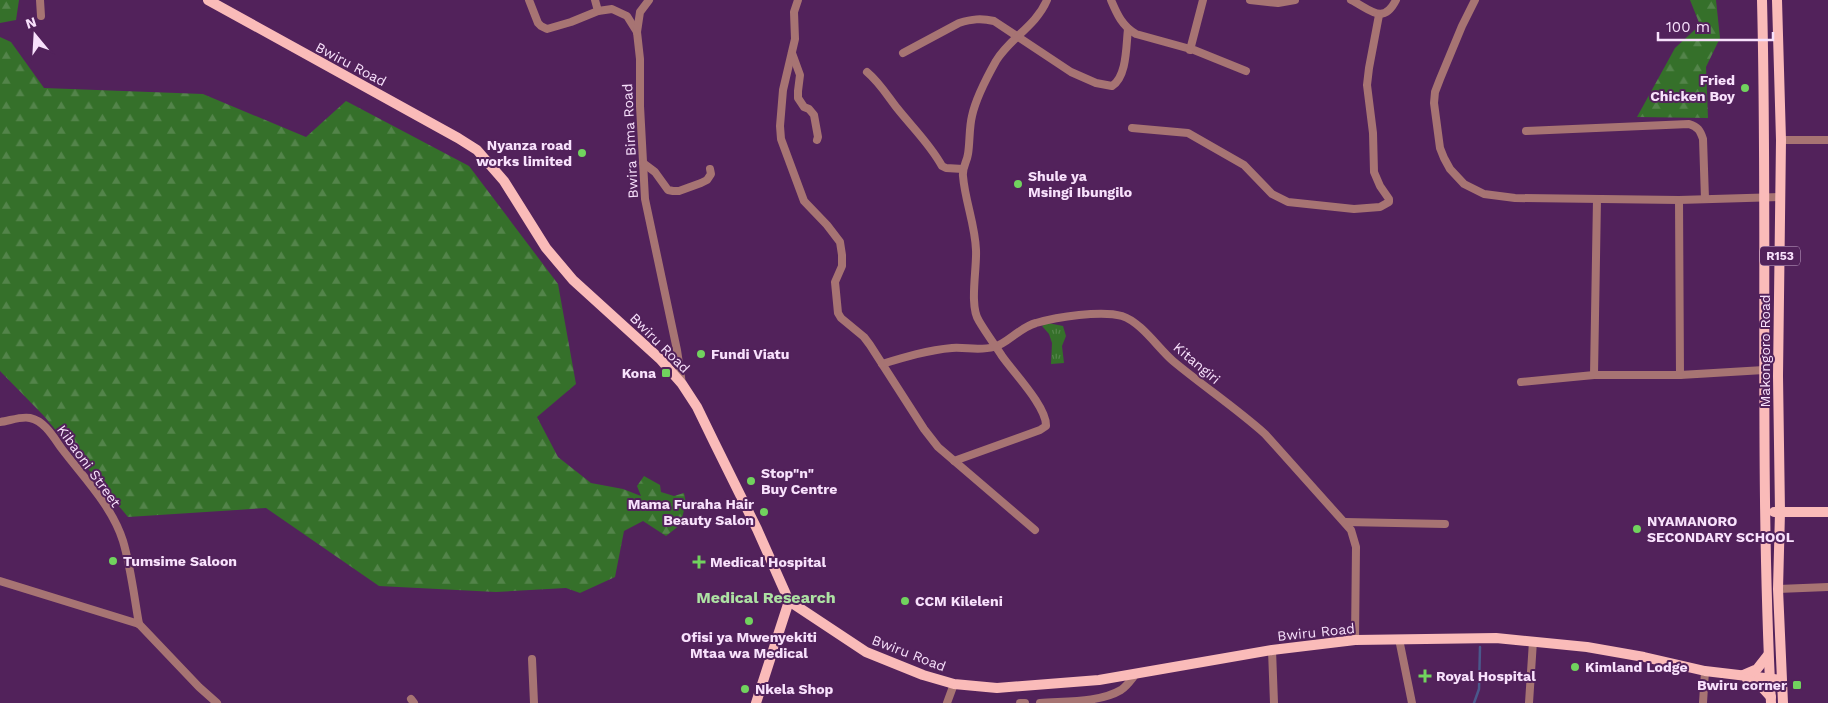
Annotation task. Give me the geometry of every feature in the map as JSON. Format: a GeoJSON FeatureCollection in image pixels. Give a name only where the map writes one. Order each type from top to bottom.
{"type":"FeatureCollection","features":[{"type":"Feature","properties":{"kind":"main road","name":"Bwiru Road"},"geometry":{"type":"LineString","coordinates":[[208,0],[477,150],[504,181],[546,248],[573,280],[660,359],[682,384],[697,407],[757,529],[789,601],[866,652],[922,674],[954,684],[997,688],[1050,685],[1135,675],[1272,650],[1355,640],[1496,638],[1596,649],[1705,671],[1781,680]]}},
{"type":"Feature","properties":{"kind":"main road","name":"Makongoro Road"},"geometry":{"type":"LineString","coordinates":[[1762,0],[1765,198],[1764,370],[1768,655],[1771,700]]}},
{"type":"Feature","properties":{"kind":"main road","name":"Makongoro Road"},"geometry":{"type":"LineString","coordinates":[[1777,0],[1780,140],[1778,376],[1780,512],[1778,589],[1783,703]]}},
{"type":"Feature","properties":{"kind":"main road"},"geometry":{"type":"LineString","coordinates":[[1766,511],[1828,512]]}},
{"type":"Feature","properties":{"kind":"main road"},"geometry":{"type":"LineString","coordinates":[[756,703],[789,601]]}},
{"type":"Feature","properties":{"kind":"main road"},"geometry":{"type":"LineString","coordinates":[[1742,676],[1757,669],[1768,655]]}},
{"type":"Feature","properties":{"kind":"main road"},"geometry":{"type":"LineString","coordinates":[[1742,676],[1760,685],[1771,700]]}},
{"type":"Feature","properties":{"kind":"street"},"geometry":{"type":"LineString","coordinates":[[40,0],[41,16]]}},
{"type":"Feature","properties":{"kind":"street","name":"Bwira Bima Road"},"geometry":{"type":"LineString","coordinates":[[529,0],[538,23],[547,29],[598,11],[612,9],[627,16],[636,32],[640,59],[640,106],[645,200],[677,350],[682,384]]}},
{"type":"Feature","properties":{"kind":"street"},"geometry":{"type":"LineString","coordinates":[[595,0],[598,11]]}},
{"type":"Feature","properties":{"kind":"street"},"geometry":{"type":"LineString","coordinates":[[636,32],[640,12],[649,0]]}},
{"type":"Feature","properties":{"kind":"street"},"geometry":{"type":"LineString","coordinates":[[798,0],[794,12],[796,27],[792,53],[783,90],[781,138],[804,202],[827,224],[840,242],[842,266],[835,282],[838,313],[841,318],[864,337],[924,429],[938,447],[1034,530]]}},
{"type":"Feature","properties":{"kind":"street"},"geometry":{"type":"LineString","coordinates":[[954,461],[1040,430],[1046,426],[1045,417],[1028,388],[977,319],[975,307],[976,241],[962,169],[968,156],[972,116],[977,101],[996,62],[1010,42],[1028,28],[1044,6],[1046,0]]}},
{"type":"Feature","properties":{"kind":"street"},"geometry":{"type":"LineString","coordinates":[[1110,0],[1128,30],[1246,71]]}},
{"type":"Feature","properties":{"kind":"street"},"geometry":{"type":"LineString","coordinates":[[1190,50],[1203,0]]}},
{"type":"Feature","properties":{"kind":"street"},"geometry":{"type":"LineString","coordinates":[[1250,0],[1278,3],[1295,0]]}},
{"type":"Feature","properties":{"kind":"street"},"geometry":{"type":"LineString","coordinates":[[1351,0],[1379,15],[1386,14],[1392,9],[1396,0]]}},
{"type":"Feature","properties":{"kind":"street"},"geometry":{"type":"LineString","coordinates":[[1475,0],[1462,26],[1435,92],[1435,116],[1440,148],[1450,169],[1464,184],[1484,194],[1515,198],[1679,200],[1780,197]]}},
{"type":"Feature","properties":{"kind":"street"},"geometry":{"type":"LineString","coordinates":[[1132,128],[1178,132],[1193,136],[1244,165],[1272,194],[1288,202],[1354,209],[1372,208],[1386,204],[1389,202],[1389,199],[1380,186],[1374,172],[1373,132],[1367,85],[1379,15]]}},
{"type":"Feature","properties":{"kind":"street"},"geometry":{"type":"LineString","coordinates":[[904,53],[969,20],[982,18],[994,21],[1071,72],[1096,83],[1112,86],[1118,82],[1122,74],[1128,30]]}},
{"type":"Feature","properties":{"kind":"street"},"geometry":{"type":"LineString","coordinates":[[792,53],[800,75],[798,98],[804,107],[809,109],[814,115],[817,140]]}},
{"type":"Feature","properties":{"kind":"street"},"geometry":{"type":"LineString","coordinates":[[867,72],[877,81],[921,135],[942,166],[962,169]]}},
{"type":"Feature","properties":{"kind":"street"},"geometry":{"type":"LineString","coordinates":[[1526,131],[1689,124],[1696,126],[1701,131],[1703,139],[1705,199]]}},
{"type":"Feature","properties":{"kind":"street"},"geometry":{"type":"LineString","coordinates":[[1780,140],[1828,140]]}},
{"type":"Feature","properties":{"kind":"street"},"geometry":{"type":"LineString","coordinates":[[643,163],[655,172],[668,190],[673,191],[679,191],[707,180],[711,174],[710,169]]}},
{"type":"Feature","properties":{"kind":"street"},"geometry":{"type":"LineString","coordinates":[[1594,376],[1597,199]]}},
{"type":"Feature","properties":{"kind":"street"},"geometry":{"type":"LineString","coordinates":[[1679,200],[1680,375]]}},
{"type":"Feature","properties":{"kind":"street","name":"Kitangiri"},"geometry":{"type":"LineString","coordinates":[[997,347],[1020,330],[1034,323],[1096,314],[1114,314],[1124,317],[1138,326],[1172,360],[1265,434],[1351,530],[1356,547],[1355,640]]}},
{"type":"Feature","properties":{"kind":"street"},"geometry":{"type":"LineString","coordinates":[[882,364],[940,350],[955,348],[982,350],[997,347]]}},
{"type":"Feature","properties":{"kind":"street"},"geometry":{"type":"LineString","coordinates":[[1521,382],[1594,376],[1680,375],[1764,370]]}},
{"type":"Feature","properties":{"kind":"street","name":"Kibaoni Street"},"geometry":{"type":"LineString","coordinates":[[0,422],[29,417],[38,420],[48,430],[95,491],[107,509],[122,539],[139,624]]}},
{"type":"Feature","properties":{"kind":"street"},"geometry":{"type":"LineString","coordinates":[[1344,522],[1445,524]]}},
{"type":"Feature","properties":{"kind":"street"},"geometry":{"type":"LineString","coordinates":[[0,582],[139,624],[199,688],[217,703]]}},
{"type":"Feature","properties":{"kind":"street"},"geometry":{"type":"LineString","coordinates":[[1778,589],[1828,587]]}},
{"type":"Feature","properties":{"kind":"street"},"geometry":{"type":"LineString","coordinates":[[1399,639],[1412,703]]}},
{"type":"Feature","properties":{"kind":"street"},"geometry":{"type":"LineString","coordinates":[[1529,703],[1533,641]]}},
{"type":"Feature","properties":{"kind":"street"},"geometry":{"type":"LineString","coordinates":[[1272,650],[1274,703]]}},
{"type":"Feature","properties":{"kind":"street"},"geometry":{"type":"LineString","coordinates":[[532,658],[534,703]]}},
{"type":"Feature","properties":{"kind":"street"},"geometry":{"type":"LineString","coordinates":[[1704,703],[1705,671]]}},
{"type":"Feature","properties":{"kind":"street"},"geometry":{"type":"LineString","coordinates":[[1040,703],[1081,701],[1112,696],[1123,689],[1135,675]]}},
{"type":"Feature","properties":{"kind":"street"},"geometry":{"type":"LineString","coordinates":[[947,703],[954,684]]}},
{"type":"Feature","properties":{"kind":"street"},"geometry":{"type":"LineString","coordinates":[[1020,703],[1025,703]]}},
{"type":"Feature","properties":{"kind":"green space"},"geometry":{"type":"Polygon","coordinates":[[[0,0],[19,0],[16,20],[0,23],[0,0]]]}},
{"type":"Feature","properties":{"kind":"green space"},"geometry":{"type":"Polygon","coordinates":[[[1690,0],[1716,0],[1720,38],[1706,67],[1708,118],[1637,117],[1675,48],[1700,25],[1690,0]]]}},
{"type":"Feature","properties":{"kind":"green space"},"geometry":{"type":"Polygon","coordinates":[[[0,37],[11,42],[44,88],[203,94],[306,137],[346,101],[469,166],[558,284],[576,384],[537,417],[558,457],[591,483],[623,489],[641,496],[637,486],[644,476],[660,485],[661,492],[674,496],[684,493],[686,503],[680,525],[666,536],[643,521],[624,531],[615,577],[580,593],[566,588],[496,592],[379,586],[266,508],[128,517],[44,416],[0,371],[0,37]]]}},
{"type":"Feature","properties":{"kind":"green space"},"geometry":{"type":"Polygon","coordinates":[[[1048,323],[1063,326],[1066,336],[1062,346],[1064,363],[1051,364],[1052,343],[1049,334],[1042,326],[1048,323]]]}},
{"type":"Feature","properties":{"kind":"waterway"},"geometry":{"type":"LineString","coordinates":[[1474,703],[1479,689],[1480,647]]}},
{"type":"Feature","properties":{"kind":"place","name":"Fried Chicken Boy"},"geometry":{"type":"Point","coordinates":[1745,88]}},
{"type":"Feature","properties":{"kind":"place","name":"Nyanza road works limited"},"geometry":{"type":"Point","coordinates":[582,153]}},
{"type":"Feature","properties":{"kind":"place","name":"Shule ya Msingi Ibungilo"},"geometry":{"type":"Point","coordinates":[1018,184]}},
{"type":"Feature","properties":{"kind":"place","name":"Fundi Viatu"},"geometry":{"type":"Point","coordinates":[701,354]}},
{"type":"Feature","properties":{"kind":"place","name":"Kona"},"geometry":{"type":"Point","coordinates":[666,373]}},
{"type":"Feature","properties":{"kind":"place","name":"Stop\"n\" Buy Centre"},"geometry":{"type":"Point","coordinates":[751,481]}},
{"type":"Feature","properties":{"kind":"place","name":"Mama Furaha Hair Beauty Salon"},"geometry":{"type":"Point","coordinates":[764,512]}},
{"type":"Feature","properties":{"kind":"place","name":"NYAMANORO SECONDARY SCHOOL"},"geometry":{"type":"Point","coordinates":[1637,529]}},
{"type":"Feature","properties":{"kind":"place","name":"Tumsime Saloon"},"geometry":{"type":"Point","coordinates":[113,561]}},
{"type":"Feature","properties":{"kind":"place","name":"Medical Hospital"},"geometry":{"type":"Point","coordinates":[699,562]}},
{"type":"Feature","properties":{"kind":"place","name":"CCM Kileleni"},"geometry":{"type":"Point","coordinates":[905,601]}},
{"type":"Feature","properties":{"kind":"place","name":"Ofisi ya Mwenyekiti Mtaa wa Medical"},"geometry":{"type":"Point","coordinates":[749,621]}},
{"type":"Feature","properties":{"kind":"place","name":"Kimland Lodge"},"geometry":{"type":"Point","coordinates":[1575,667]}},
{"type":"Feature","properties":{"kind":"place","name":"Royal Hospital"},"geometry":{"type":"Point","coordinates":[1425,676]}},
{"type":"Feature","properties":{"kind":"place","name":"Bwiru corner"},"geometry":{"type":"Point","coordinates":[1797,685]}},
{"type":"Feature","properties":{"kind":"place","name":"Nkela Shop"},"geometry":{"type":"Point","coordinates":[745,689]}},
{"type":"Feature","properties":{"kind":"district","name":"Medical Research"},"geometry":{"type":"Point","coordinates":[766,597]}}]}
